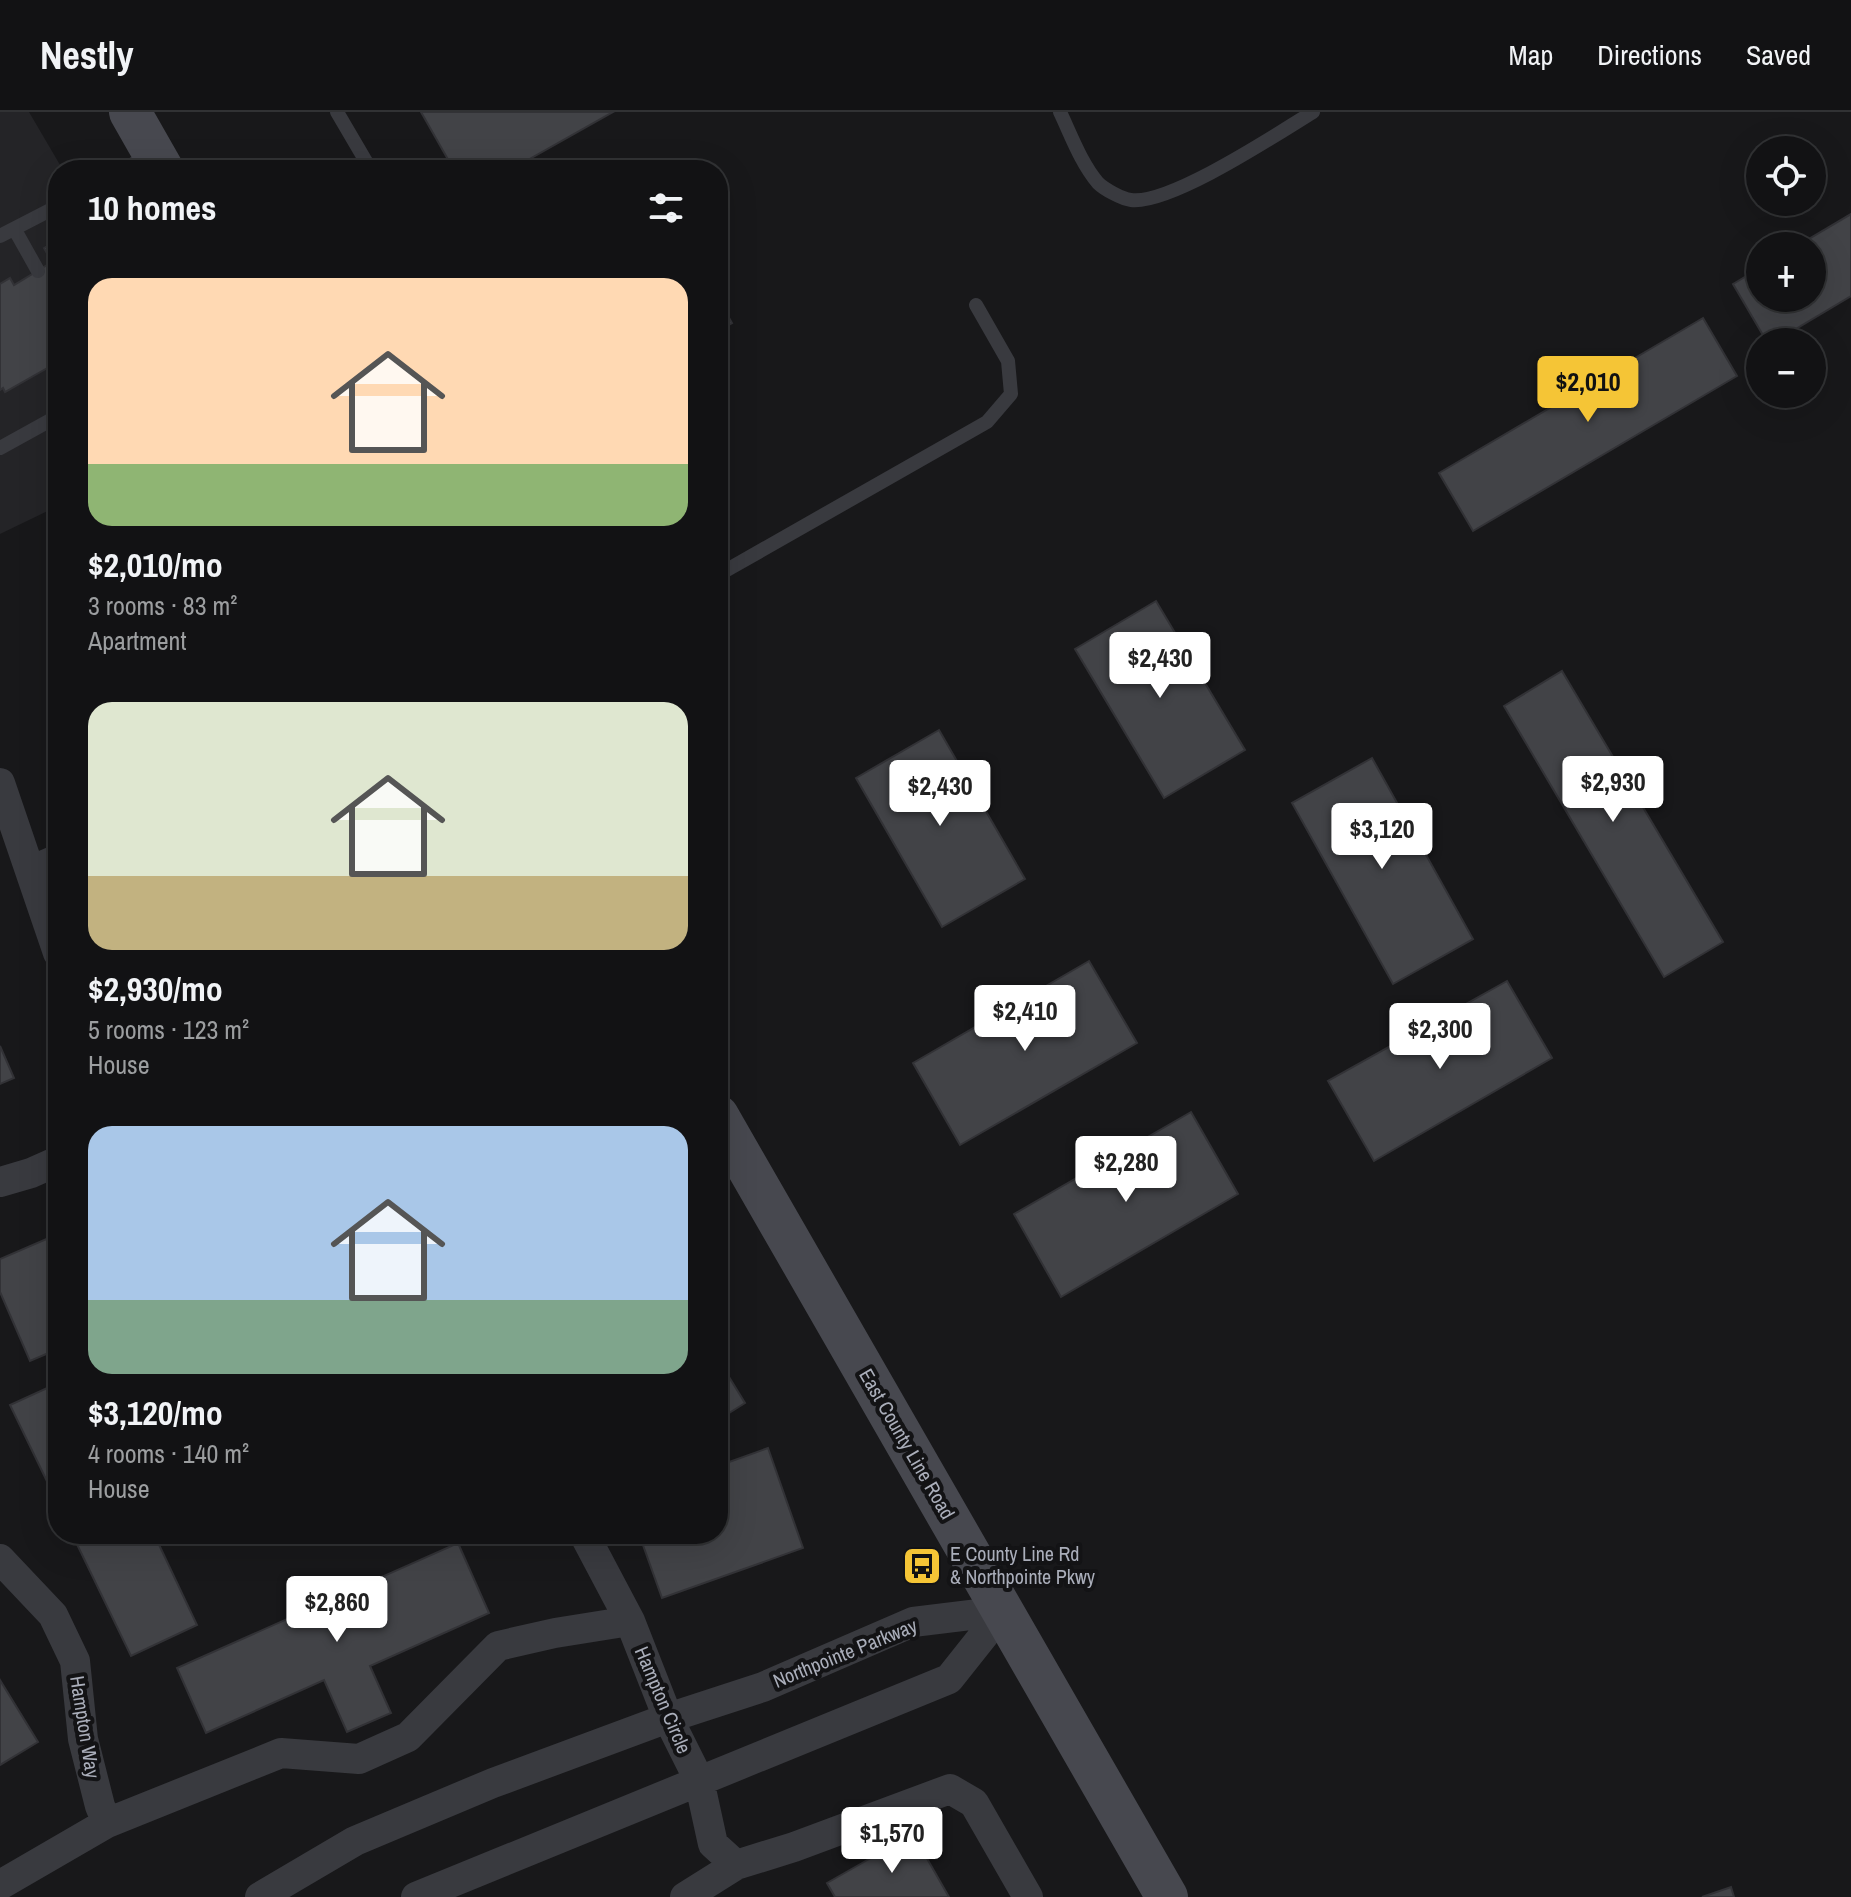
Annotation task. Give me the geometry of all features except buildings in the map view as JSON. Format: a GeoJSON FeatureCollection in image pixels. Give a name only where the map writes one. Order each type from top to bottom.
{"type":"FeatureCollection","features":[{"type":"Feature","properties":{"kind":"main road"},"geometry":{"type":"LineString","coordinates":[[130,112],[145,160]]}},
{"type":"Feature","properties":{"kind":"main road","name":"East County Line Road"},"geometry":{"type":"LineString","coordinates":[[728,1133],[1167,1897]]}},
{"type":"Feature","properties":{"kind":"street"},"geometry":{"type":"LineString","coordinates":[[0,783],[48,924]]}},
{"type":"Feature","properties":{"kind":"street"},"geometry":{"type":"LineString","coordinates":[[30,871],[48,863]]}},
{"type":"Feature","properties":{"kind":"street"},"geometry":{"type":"LineString","coordinates":[[0,1182],[48,1165]]}},
{"type":"Feature","properties":{"kind":"street","name":"Hampton Circle"},"geometry":{"type":"LineString","coordinates":[[589,1544],[630,1621],[668,1718],[699,1780],[713,1844],[736,1865]]}},
{"type":"Feature","properties":{"kind":"street","name":"Hampton Way"},"geometry":{"type":"LineString","coordinates":[[0,1559],[53,1615],[75,1661],[83,1739],[107,1823]]}},
{"type":"Feature","properties":{"kind":"street"},"geometry":{"type":"LineString","coordinates":[[416,1897],[949,1679],[1003,1611]]}},
{"type":"Feature","properties":{"kind":"street","name":"Northpointe Parkway"},"geometry":{"type":"LineString","coordinates":[[260,1897],[355,1841],[493,1783],[668,1718],[763,1687],[913,1622],[1003,1611]]}},
{"type":"Feature","properties":{"kind":"street"},"geometry":{"type":"LineString","coordinates":[[0,1885],[107,1823],[281,1753],[359,1759],[408,1737],[498,1646],[630,1621]]}},
{"type":"Feature","properties":{"kind":"street"},"geometry":{"type":"LineString","coordinates":[[685,1897],[736,1865],[794,1847],[950,1789],[974,1803],[1028,1897]]}},
{"type":"Feature","properties":{"kind":"lane"},"geometry":{"type":"LineString","coordinates":[[337,112],[365,160]]}},
{"type":"Feature","properties":{"kind":"lane"},"geometry":{"type":"LineString","coordinates":[[1060,112],[1100,185],[1131,200],[1163,195],[1228,163],[1313,112]]}},
{"type":"Feature","properties":{"kind":"lane"},"geometry":{"type":"LineString","coordinates":[[0,236],[48,212]]}},
{"type":"Feature","properties":{"kind":"lane"},"geometry":{"type":"LineString","coordinates":[[15,230],[38,271]]}},
{"type":"Feature","properties":{"kind":"lane"},"geometry":{"type":"LineString","coordinates":[[728,569],[987,422],[1011,394],[1008,361],[976,305]]}},
{"type":"Feature","properties":{"kind":"lane"},"geometry":{"type":"LineString","coordinates":[[0,448],[48,422]]}},
{"type":"Feature","properties":{"kind":"shaded area"},"geometry":{"type":"Polygon","coordinates":[[[0,112],[29,112],[57,160],[48,160],[48,511],[0,534],[0,112]]]}},
{"type":"Feature","properties":{"kind":"place","name":"E County Line Rd & Northpointe Pkwy"},"geometry":{"type":"Point","coordinates":[922,1566]}}]}
